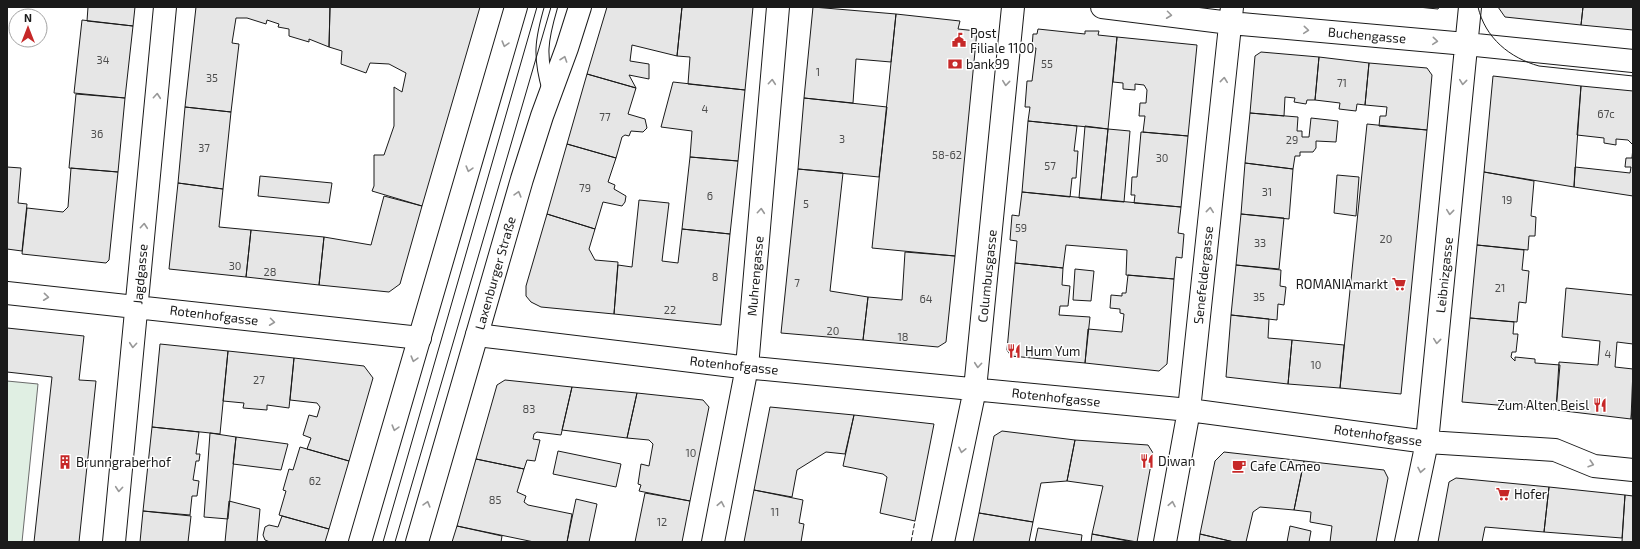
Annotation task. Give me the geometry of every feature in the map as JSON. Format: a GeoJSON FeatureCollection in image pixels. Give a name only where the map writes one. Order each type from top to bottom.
{"type":"FeatureCollection","features":[{"type":"Feature","properties":{"kind":"street","name":"Jagdgasse"},"geometry":{"type":"LineString","coordinates":[[114,542],[165,7]]}},
{"type":"Feature","properties":{"kind":"street"},"geometry":{"type":"LineString","coordinates":[[360,542],[516,7]]}},
{"type":"Feature","properties":{"kind":"street","name":"Laxenburger Straße"},"geometry":{"type":"LineString","coordinates":[[417,542],[534,139],[551,96],[580,7]]}},
{"type":"Feature","properties":{"kind":"street","name":"Muhrengasse"},"geometry":{"type":"LineString","coordinates":[[713,542],[748,367],[778,7]]}},
{"type":"Feature","properties":{"kind":"street","name":"Columbusgasse"},"geometry":{"type":"LineString","coordinates":[[943,542],[976,389],[1013,7]]}},
{"type":"Feature","properties":{"kind":"street","name":"Buchengasse"},"geometry":{"type":"LineString","coordinates":[[1102,7],[1231,15],[1466,44],[1633,61]]}},
{"type":"Feature","properties":{"kind":"street","name":"Leibnizgasse"},"geometry":{"type":"LineString","coordinates":[[1406,542],[1427,442],[1470,7]]}},
{"type":"Feature","properties":{"kind":"street","name":"Senefeldergasse"},"geometry":{"type":"LineString","coordinates":[[1165,542],[1188,410],[1231,15]]}},
{"type":"Feature","properties":{"kind":"street","name":"Rotenhofgasse"},"geometry":{"type":"LineString","coordinates":[[7,293],[420,338]]}},
{"type":"Feature","properties":{"kind":"street","name":"Rotenhofgasse"},"geometry":{"type":"LineString","coordinates":[[477,335],[748,367],[1188,410],[1427,442],[1555,450],[1594,466],[1633,470]]}},
{"type":"Feature","properties":{"kind":"lane"},"geometry":{"type":"LineString","coordinates":[[551,7],[542,35],[541,53],[544,73],[551,96]]}},
{"type":"Feature","properties":{"kind":"green space"},"geometry":{"type":"Polygon","coordinates":[[[7,381],[38,384],[22,542],[7,542],[7,381]]]}},
{"type":"Feature","properties":{"kind":"building"},"geometry":{"type":"Polygon","coordinates":[[[88,7],[135,7],[133,26],[87,21],[88,7]]]}},
{"type":"Feature","properties":{"kind":"building"},"geometry":{"type":"Polygon","coordinates":[[[196,7],[330,7],[329,47],[309,39],[309,42],[289,36],[289,29],[278,27],[279,24],[267,20],[266,24],[247,18],[236,18],[232,43],[239,44],[231,112],[185,107],[196,7]]]}},
{"type":"Feature","properties":{"kind":"building"},"geometry":{"type":"Polygon","coordinates":[[[330,7],[480,7],[422,206],[372,191],[374,186],[374,155],[384,155],[394,126],[394,87],[402,92],[406,73],[389,64],[370,63],[366,73],[341,64],[342,51],[329,47],[330,7]]]}},
{"type":"Feature","properties":{"kind":"building"},"geometry":{"type":"Polygon","coordinates":[[[607,7],[682,7],[677,56],[632,45],[630,61],[649,64],[649,79],[629,75],[636,88],[587,74],[607,7]]]}},
{"type":"Feature","properties":{"kind":"building"},"geometry":{"type":"Polygon","coordinates":[[[682,7],[753,7],[745,90],[688,84],[690,57],[677,56],[682,7]]]}},
{"type":"Feature","properties":{"kind":"building"},"geometry":{"type":"Polygon","coordinates":[[[813,7],[896,14],[891,62],[856,59],[853,103],[804,98],[813,7]]]}},
{"type":"Feature","properties":{"kind":"building"},"geometry":{"type":"Polygon","coordinates":[[[1418,7],[1439,7],[1438,9],[1418,7]]]}},
{"type":"Feature","properties":{"kind":"building"},"geometry":{"type":"Polygon","coordinates":[[[1498,7],[1583,7],[1581,25],[1505,17],[1498,7]]]}},
{"type":"Feature","properties":{"kind":"building"},"geometry":{"type":"Polygon","coordinates":[[[1583,7],[1633,7],[1633,30],[1581,25],[1583,7]]]}},
{"type":"Feature","properties":{"kind":"building"},"geometry":{"type":"Polygon","coordinates":[[[896,14],[960,21],[958,29],[977,31],[955,256],[872,248],[896,14]]]}},
{"type":"Feature","properties":{"kind":"building"},"geometry":{"type":"Polygon","coordinates":[[[82,20],[133,26],[125,98],[74,93],[82,20]]]}},
{"type":"Feature","properties":{"kind":"building"},"geometry":{"type":"Polygon","coordinates":[[[1038,29],[1085,34],[1085,31],[1099,31],[1098,35],[1117,37],[1108,129],[1028,121],[1030,107],[1025,107],[1027,81],[1032,81],[1036,48],[1032,48],[1033,34],[1037,34],[1038,29]]]}},
{"type":"Feature","properties":{"kind":"building"},"geometry":{"type":"Polygon","coordinates":[[[1117,37],[1197,45],[1188,136],[1143,132],[1145,116],[1139,116],[1140,103],[1146,103],[1147,90],[1144,85],[1135,84],[1135,90],[1123,89],[1123,83],[1113,82],[1117,37]]]}},
{"type":"Feature","properties":{"kind":"building"},"geometry":{"type":"Polygon","coordinates":[[[1261,52],[1319,57],[1315,100],[1307,100],[1306,104],[1294,102],[1295,98],[1285,97],[1284,116],[1250,113],[1255,56],[1261,52]]]}},
{"type":"Feature","properties":{"kind":"building"},"geometry":{"type":"Polygon","coordinates":[[[1319,57],[1369,63],[1365,105],[1357,104],[1356,111],[1339,109],[1340,103],[1315,100],[1319,57]]]}},
{"type":"Feature","properties":{"kind":"building"},"geometry":{"type":"Polygon","coordinates":[[[1369,63],[1427,68],[1432,75],[1427,130],[1379,126],[1380,116],[1386,116],[1387,107],[1365,105],[1369,63]]]}},
{"type":"Feature","properties":{"kind":"building"},"geometry":{"type":"Polygon","coordinates":[[[587,74],[636,88],[628,114],[645,119],[647,128],[643,132],[631,131],[629,136],[625,135],[622,137],[616,158],[567,144],[587,74]]]}},
{"type":"Feature","properties":{"kind":"building"},"geometry":{"type":"Polygon","coordinates":[[[1493,76],[1581,86],[1574,187],[1484,172],[1493,76]]]}},
{"type":"Feature","properties":{"kind":"building"},"geometry":{"type":"Polygon","coordinates":[[[673,82],[745,90],[738,161],[690,157],[692,131],[661,127],[673,82]]]}},
{"type":"Feature","properties":{"kind":"building"},"geometry":{"type":"Polygon","coordinates":[[[1581,86],[1633,91],[1633,145],[1628,140],[1616,139],[1616,145],[1604,143],[1604,138],[1577,135],[1581,86]]]}},
{"type":"Feature","properties":{"kind":"building"},"geometry":{"type":"Polygon","coordinates":[[[76,94],[125,98],[118,172],[69,168],[76,94]]]}},
{"type":"Feature","properties":{"kind":"building"},"geometry":{"type":"Polygon","coordinates":[[[804,98],[887,107],[879,177],[798,169],[804,98]]]}},
{"type":"Feature","properties":{"kind":"building"},"geometry":{"type":"Polygon","coordinates":[[[185,107],[231,112],[223,189],[178,183],[185,107]]]}},
{"type":"Feature","properties":{"kind":"building"},"geometry":{"type":"Polygon","coordinates":[[[1250,113],[1298,117],[1297,131],[1302,131],[1302,137],[1309,137],[1311,118],[1338,121],[1336,142],[1316,141],[1316,148],[1313,152],[1300,152],[1300,156],[1295,156],[1293,169],[1245,163],[1250,113]]]}},
{"type":"Feature","properties":{"kind":"building"},"geometry":{"type":"Polygon","coordinates":[[[1028,121],[1077,126],[1074,151],[1078,151],[1076,178],[1072,178],[1070,197],[1022,192],[1028,121]]]}},
{"type":"Feature","properties":{"kind":"building"},"geometry":{"type":"Polygon","coordinates":[[[1367,124],[1427,130],[1401,394],[1340,388],[1367,124]]]}},
{"type":"Feature","properties":{"kind":"building"},"geometry":{"type":"Polygon","coordinates":[[[1085,126],[1108,129],[1101,200],[1079,198],[1085,126]]]}},
{"type":"Feature","properties":{"kind":"building"},"geometry":{"type":"Polygon","coordinates":[[[1108,129],[1130,131],[1124,202],[1101,200],[1108,129]]]}},
{"type":"Feature","properties":{"kind":"building"},"geometry":{"type":"Polygon","coordinates":[[[1141,132],[1188,136],[1181,207],[1134,203],[1135,195],[1131,195],[1132,177],[1137,177],[1141,132]]]}},
{"type":"Feature","properties":{"kind":"building"},"geometry":{"type":"Polygon","coordinates":[[[567,144],[616,158],[608,182],[615,185],[614,189],[626,196],[625,202],[622,206],[603,202],[595,229],[547,214],[567,144]]]}},
{"type":"Feature","properties":{"kind":"building"},"geometry":{"type":"Polygon","coordinates":[[[1633,147],[1633,196],[1574,187],[1575,167],[1630,173],[1631,167],[1625,167],[1626,158],[1632,158],[1633,147]]]}},
{"type":"Feature","properties":{"kind":"building"},"geometry":{"type":"Polygon","coordinates":[[[690,157],[738,161],[730,234],[682,229],[690,157]]]}},
{"type":"Feature","properties":{"kind":"building"},"geometry":{"type":"Polygon","coordinates":[[[1245,163],[1293,169],[1289,219],[1241,214],[1245,163]]]}},
{"type":"Feature","properties":{"kind":"building"},"geometry":{"type":"Polygon","coordinates":[[[7,167],[21,168],[18,203],[27,204],[22,251],[7,249],[7,167]]]}},
{"type":"Feature","properties":{"kind":"building"},"geometry":{"type":"Polygon","coordinates":[[[71,168],[118,172],[109,260],[106,263],[22,254],[27,208],[63,212],[68,207],[71,168]]]}},
{"type":"Feature","properties":{"kind":"building"},"geometry":{"type":"Polygon","coordinates":[[[798,169],[843,173],[830,291],[868,297],[863,340],[781,333],[798,169]]]}},
{"type":"Feature","properties":{"kind":"building"},"geometry":{"type":"Polygon","coordinates":[[[1484,172],[1534,181],[1531,216],[1536,217],[1535,236],[1529,236],[1528,250],[1477,245],[1484,172]]]}},
{"type":"Feature","properties":{"kind":"building"},"geometry":{"type":"Polygon","coordinates":[[[1337,175],[1359,177],[1356,216],[1334,213],[1337,175]]]}},
{"type":"Feature","properties":{"kind":"building"},"geometry":{"type":"Polygon","coordinates":[[[260,176],[332,183],[329,203],[258,196],[260,176]]]}},
{"type":"Feature","properties":{"kind":"building"},"geometry":{"type":"Polygon","coordinates":[[[178,183],[223,189],[219,227],[251,230],[246,277],[169,269],[178,183]]]}},
{"type":"Feature","properties":{"kind":"building"},"geometry":{"type":"Polygon","coordinates":[[[1022,192],[1181,207],[1178,233],[1184,234],[1182,258],[1176,257],[1174,279],[1126,275],[1127,250],[1066,245],[1063,268],[1015,263],[1017,241],[1010,240],[1012,215],[1019,216],[1022,192]]]}},
{"type":"Feature","properties":{"kind":"building"},"geometry":{"type":"Polygon","coordinates":[[[384,196],[422,206],[400,284],[389,292],[319,285],[324,237],[371,245],[384,196]]]}},
{"type":"Feature","properties":{"kind":"building"},"geometry":{"type":"Polygon","coordinates":[[[639,200],[669,203],[662,261],[678,263],[682,229],[730,234],[721,325],[614,314],[618,265],[632,267],[639,200]]]}},
{"type":"Feature","properties":{"kind":"building"},"geometry":{"type":"Polygon","coordinates":[[[547,214],[595,229],[589,249],[595,260],[618,262],[614,314],[541,307],[531,302],[526,296],[526,286],[547,214]]]}},
{"type":"Feature","properties":{"kind":"building"},"geometry":{"type":"Polygon","coordinates":[[[1241,214],[1284,218],[1279,269],[1236,265],[1241,214]]]}},
{"type":"Feature","properties":{"kind":"building"},"geometry":{"type":"Polygon","coordinates":[[[251,230],[324,237],[319,285],[246,277],[251,230]]]}},
{"type":"Feature","properties":{"kind":"building"},"geometry":{"type":"Polygon","coordinates":[[[1477,245],[1524,250],[1522,270],[1529,271],[1526,303],[1519,302],[1517,322],[1470,318],[1477,245]]]}},
{"type":"Feature","properties":{"kind":"building"},"geometry":{"type":"Polygon","coordinates":[[[905,252],[955,256],[946,342],[938,347],[863,340],[868,297],[902,300],[905,252]]]}},
{"type":"Feature","properties":{"kind":"building"},"geometry":{"type":"Polygon","coordinates":[[[1015,263],[1063,268],[1062,285],[1070,286],[1068,306],[1060,306],[1059,315],[1090,317],[1085,363],[1011,356],[1007,350],[1015,263]]]}},
{"type":"Feature","properties":{"kind":"building"},"geometry":{"type":"Polygon","coordinates":[[[1236,265],[1281,270],[1280,286],[1286,287],[1284,305],[1278,304],[1277,320],[1231,315],[1236,265]]]}},
{"type":"Feature","properties":{"kind":"building"},"geometry":{"type":"Polygon","coordinates":[[[1075,269],[1094,271],[1091,301],[1073,300],[1075,269]]]}},
{"type":"Feature","properties":{"kind":"building"},"geometry":{"type":"Polygon","coordinates":[[[1128,275],[1174,279],[1167,364],[1159,371],[1085,363],[1088,329],[1122,332],[1124,314],[1120,313],[1120,309],[1110,308],[1111,295],[1122,296],[1122,293],[1126,293],[1128,275]]]}},
{"type":"Feature","properties":{"kind":"building"},"geometry":{"type":"Polygon","coordinates":[[[1566,288],[1633,295],[1633,344],[1617,342],[1615,367],[1633,369],[1631,419],[1556,410],[1559,362],[1598,365],[1600,341],[1562,337],[1566,288]]]}},
{"type":"Feature","properties":{"kind":"building"},"geometry":{"type":"Polygon","coordinates":[[[1231,315],[1269,319],[1268,338],[1292,340],[1288,384],[1226,377],[1231,315]]]}},
{"type":"Feature","properties":{"kind":"building"},"geometry":{"type":"Polygon","coordinates":[[[1470,318],[1514,322],[1513,334],[1518,334],[1516,352],[1512,352],[1511,357],[1515,361],[1515,357],[1535,359],[1535,363],[1560,365],[1556,410],[1462,402],[1470,318]]]}},
{"type":"Feature","properties":{"kind":"building","name":"Brunngraberhof"},"geometry":{"type":"Polygon","coordinates":[[[7,328],[84,336],[79,380],[96,381],[79,542],[34,542],[52,377],[7,372],[7,328]]]}},
{"type":"Feature","properties":{"kind":"building"},"geometry":{"type":"Polygon","coordinates":[[[1292,340],[1344,345],[1340,388],[1288,384],[1292,340]]]}},
{"type":"Feature","properties":{"kind":"building"},"geometry":{"type":"Polygon","coordinates":[[[160,344],[228,351],[220,434],[152,427],[160,344]]]}},
{"type":"Feature","properties":{"kind":"building"},"geometry":{"type":"Polygon","coordinates":[[[228,351],[294,358],[289,408],[267,405],[267,410],[243,408],[244,403],[223,401],[228,351]]]}},
{"type":"Feature","properties":{"kind":"building"},"geometry":{"type":"Polygon","coordinates":[[[294,358],[364,366],[373,378],[349,461],[307,449],[311,438],[303,435],[309,415],[317,417],[320,407],[317,403],[290,400],[294,358]]]}},
{"type":"Feature","properties":{"kind":"building"},"geometry":{"type":"Polygon","coordinates":[[[505,380],[572,387],[561,435],[537,432],[534,434],[533,439],[540,440],[535,461],[527,460],[524,469],[476,459],[497,385],[505,380]]]}},
{"type":"Feature","properties":{"kind":"building"},"geometry":{"type":"Polygon","coordinates":[[[572,387],[637,393],[627,438],[562,430],[572,387]]]}},
{"type":"Feature","properties":{"kind":"building"},"geometry":{"type":"Polygon","coordinates":[[[637,393],[703,400],[709,407],[690,501],[639,491],[641,485],[638,484],[641,464],[649,466],[653,444],[649,440],[627,438],[637,393]]]}},
{"type":"Feature","properties":{"kind":"building"},"geometry":{"type":"Polygon","coordinates":[[[1633,401],[1633,419],[1631,419],[1633,401]]]}},
{"type":"Feature","properties":{"kind":"building"},"geometry":{"type":"Polygon","coordinates":[[[770,407],[854,415],[845,454],[826,452],[797,470],[792,497],[754,490],[770,407]]]}},
{"type":"Feature","properties":{"kind":"building"},"geometry":{"type":"Polygon","coordinates":[[[854,415],[934,424],[915,521],[880,513],[887,477],[883,474],[843,466],[854,415]]]}},
{"type":"Feature","properties":{"kind":"building"},"geometry":{"type":"Polygon","coordinates":[[[152,427],[199,432],[196,454],[200,454],[199,461],[196,461],[193,480],[199,481],[197,496],[192,496],[190,515],[143,511],[152,427]]]}},
{"type":"Feature","properties":{"kind":"building"},"geometry":{"type":"Polygon","coordinates":[[[1002,431],[1075,440],[1067,481],[1041,483],[1033,522],[979,513],[994,436],[1002,431]]]}},
{"type":"Feature","properties":{"kind":"building"},"geometry":{"type":"Polygon","coordinates":[[[210,433],[236,437],[228,519],[204,517],[210,433]]]}},
{"type":"Feature","properties":{"kind":"building"},"geometry":{"type":"Polygon","coordinates":[[[236,437],[288,444],[281,470],[233,464],[236,437]]]}},
{"type":"Feature","properties":{"kind":"building"},"geometry":{"type":"Polygon","coordinates":[[[1075,440],[1148,445],[1153,453],[1137,542],[1092,534],[1103,486],[1067,481],[1075,440]]]}},
{"type":"Feature","properties":{"kind":"building"},"geometry":{"type":"Polygon","coordinates":[[[300,447],[349,461],[329,529],[279,515],[286,491],[283,490],[289,469],[293,470],[300,447]]]}},
{"type":"Feature","properties":{"kind":"building"},"geometry":{"type":"Polygon","coordinates":[[[558,451],[621,464],[616,487],[553,474],[558,451]]]}},
{"type":"Feature","properties":{"kind":"building"},"geometry":{"type":"Polygon","coordinates":[[[1224,452],[1304,461],[1294,510],[1260,507],[1253,512],[1246,542],[1234,542],[1200,534],[1215,461],[1224,452]]]}},
{"type":"Feature","properties":{"kind":"building"},"geometry":{"type":"Polygon","coordinates":[[[476,459],[524,469],[517,492],[526,496],[524,502],[528,505],[572,514],[567,542],[534,542],[457,526],[476,459]]]}},
{"type":"Feature","properties":{"kind":"building"},"geometry":{"type":"Polygon","coordinates":[[[1304,461],[1384,470],[1388,478],[1376,542],[1330,542],[1332,526],[1310,522],[1311,512],[1294,510],[1304,461]]]}},
{"type":"Feature","properties":{"kind":"building"},"geometry":{"type":"Polygon","coordinates":[[[1456,478],[1549,487],[1544,532],[1485,527],[1482,542],[1438,542],[1449,482],[1456,478]]]}},
{"type":"Feature","properties":{"kind":"building"},"geometry":{"type":"Polygon","coordinates":[[[1549,487],[1625,495],[1622,538],[1544,532],[1549,487]]]}},
{"type":"Feature","properties":{"kind":"building"},"geometry":{"type":"Polygon","coordinates":[[[754,490],[803,500],[799,523],[804,524],[801,542],[744,542],[754,490]]]}},
{"type":"Feature","properties":{"kind":"building"},"geometry":{"type":"Polygon","coordinates":[[[645,493],[690,501],[682,542],[635,542],[645,493]]]}},
{"type":"Feature","properties":{"kind":"building"},"geometry":{"type":"Polygon","coordinates":[[[1625,495],[1633,496],[1633,542],[1622,542],[1625,495]]]}},
{"type":"Feature","properties":{"kind":"building"},"geometry":{"type":"Polygon","coordinates":[[[576,499],[597,504],[589,542],[567,542],[576,499]]]}},
{"type":"Feature","properties":{"kind":"building"},"geometry":{"type":"Polygon","coordinates":[[[229,501],[260,509],[257,542],[225,542],[229,501]]]}},
{"type":"Feature","properties":{"kind":"building"},"geometry":{"type":"Polygon","coordinates":[[[143,511],[191,516],[188,542],[140,542],[143,511]]]}},
{"type":"Feature","properties":{"kind":"building"},"geometry":{"type":"Polygon","coordinates":[[[979,513],[1033,522],[1029,542],[973,542],[979,513]]]}},
{"type":"Feature","properties":{"kind":"building"},"geometry":{"type":"Polygon","coordinates":[[[282,516],[329,529],[325,542],[270,542],[265,540],[263,535],[265,527],[269,525],[278,527],[282,516]]]}},
{"type":"Feature","properties":{"kind":"building"},"geometry":{"type":"Polygon","coordinates":[[[457,526],[502,536],[501,542],[452,542],[457,526]]]}},
{"type":"Feature","properties":{"kind":"building"},"geometry":{"type":"Polygon","coordinates":[[[1290,526],[1311,531],[1309,542],[1287,542],[1290,526]]]}},
{"type":"Feature","properties":{"kind":"building"},"geometry":{"type":"Polygon","coordinates":[[[1038,528],[1082,535],[1081,542],[1035,542],[1038,528]]]}},
{"type":"Feature","properties":{"kind":"building"},"geometry":{"type":"Polygon","coordinates":[[[1092,534],[1133,542],[1091,542],[1092,534]]]}},
{"type":"Feature","properties":{"kind":"building"},"geometry":{"type":"Polygon","coordinates":[[[1200,534],[1234,542],[1199,542],[1200,534]]]}},
{"type":"Feature","properties":{"kind":"tram line"},"geometry":{"type":"LineString","coordinates":[[383,542],[537,7]]}},
{"type":"Feature","properties":{"kind":"tram line"},"geometry":{"type":"LineString","coordinates":[[395,542],[551,7]]}},
{"type":"Feature","properties":{"kind":"tram line"},"geometry":{"type":"LineString","coordinates":[[1478,7],[1481,18],[1493,37],[1500,45],[1518,58],[1539,66],[1633,76]]}},
{"type":"Feature","properties":{"kind":"fence"},"geometry":{"type":"LineString","coordinates":[[911,542],[915,521]]}},
{"type":"Feature","properties":{"kind":"place","name":"Post Filiale 1100"},"geometry":{"type":"Point","coordinates":[959,40]}},
{"type":"Feature","properties":{"kind":"place","name":"bank99"},"geometry":{"type":"Point","coordinates":[955,64]}},
{"type":"Feature","properties":{"kind":"place","name":"ROMANIAmarkt"},"geometry":{"type":"Point","coordinates":[1399,284]}},
{"type":"Feature","properties":{"kind":"place","name":"Hum Yum"},"geometry":{"type":"Point","coordinates":[1014,351]}},
{"type":"Feature","properties":{"kind":"place","name":"Zum Alten Beisl"},"geometry":{"type":"Point","coordinates":[1600,405]}},
{"type":"Feature","properties":{"kind":"place","name":"Diwan"},"geometry":{"type":"Point","coordinates":[1147,461]}},
{"type":"Feature","properties":{"kind":"place","name":"Brunngraberhof"},"geometry":{"type":"Point","coordinates":[65,462]}},
{"type":"Feature","properties":{"kind":"place","name":"Cafe CAmeo"},"geometry":{"type":"Point","coordinates":[1239,466]}},
{"type":"Feature","properties":{"kind":"place","name":"Hofer"},"geometry":{"type":"Point","coordinates":[1503,494]}}]}
